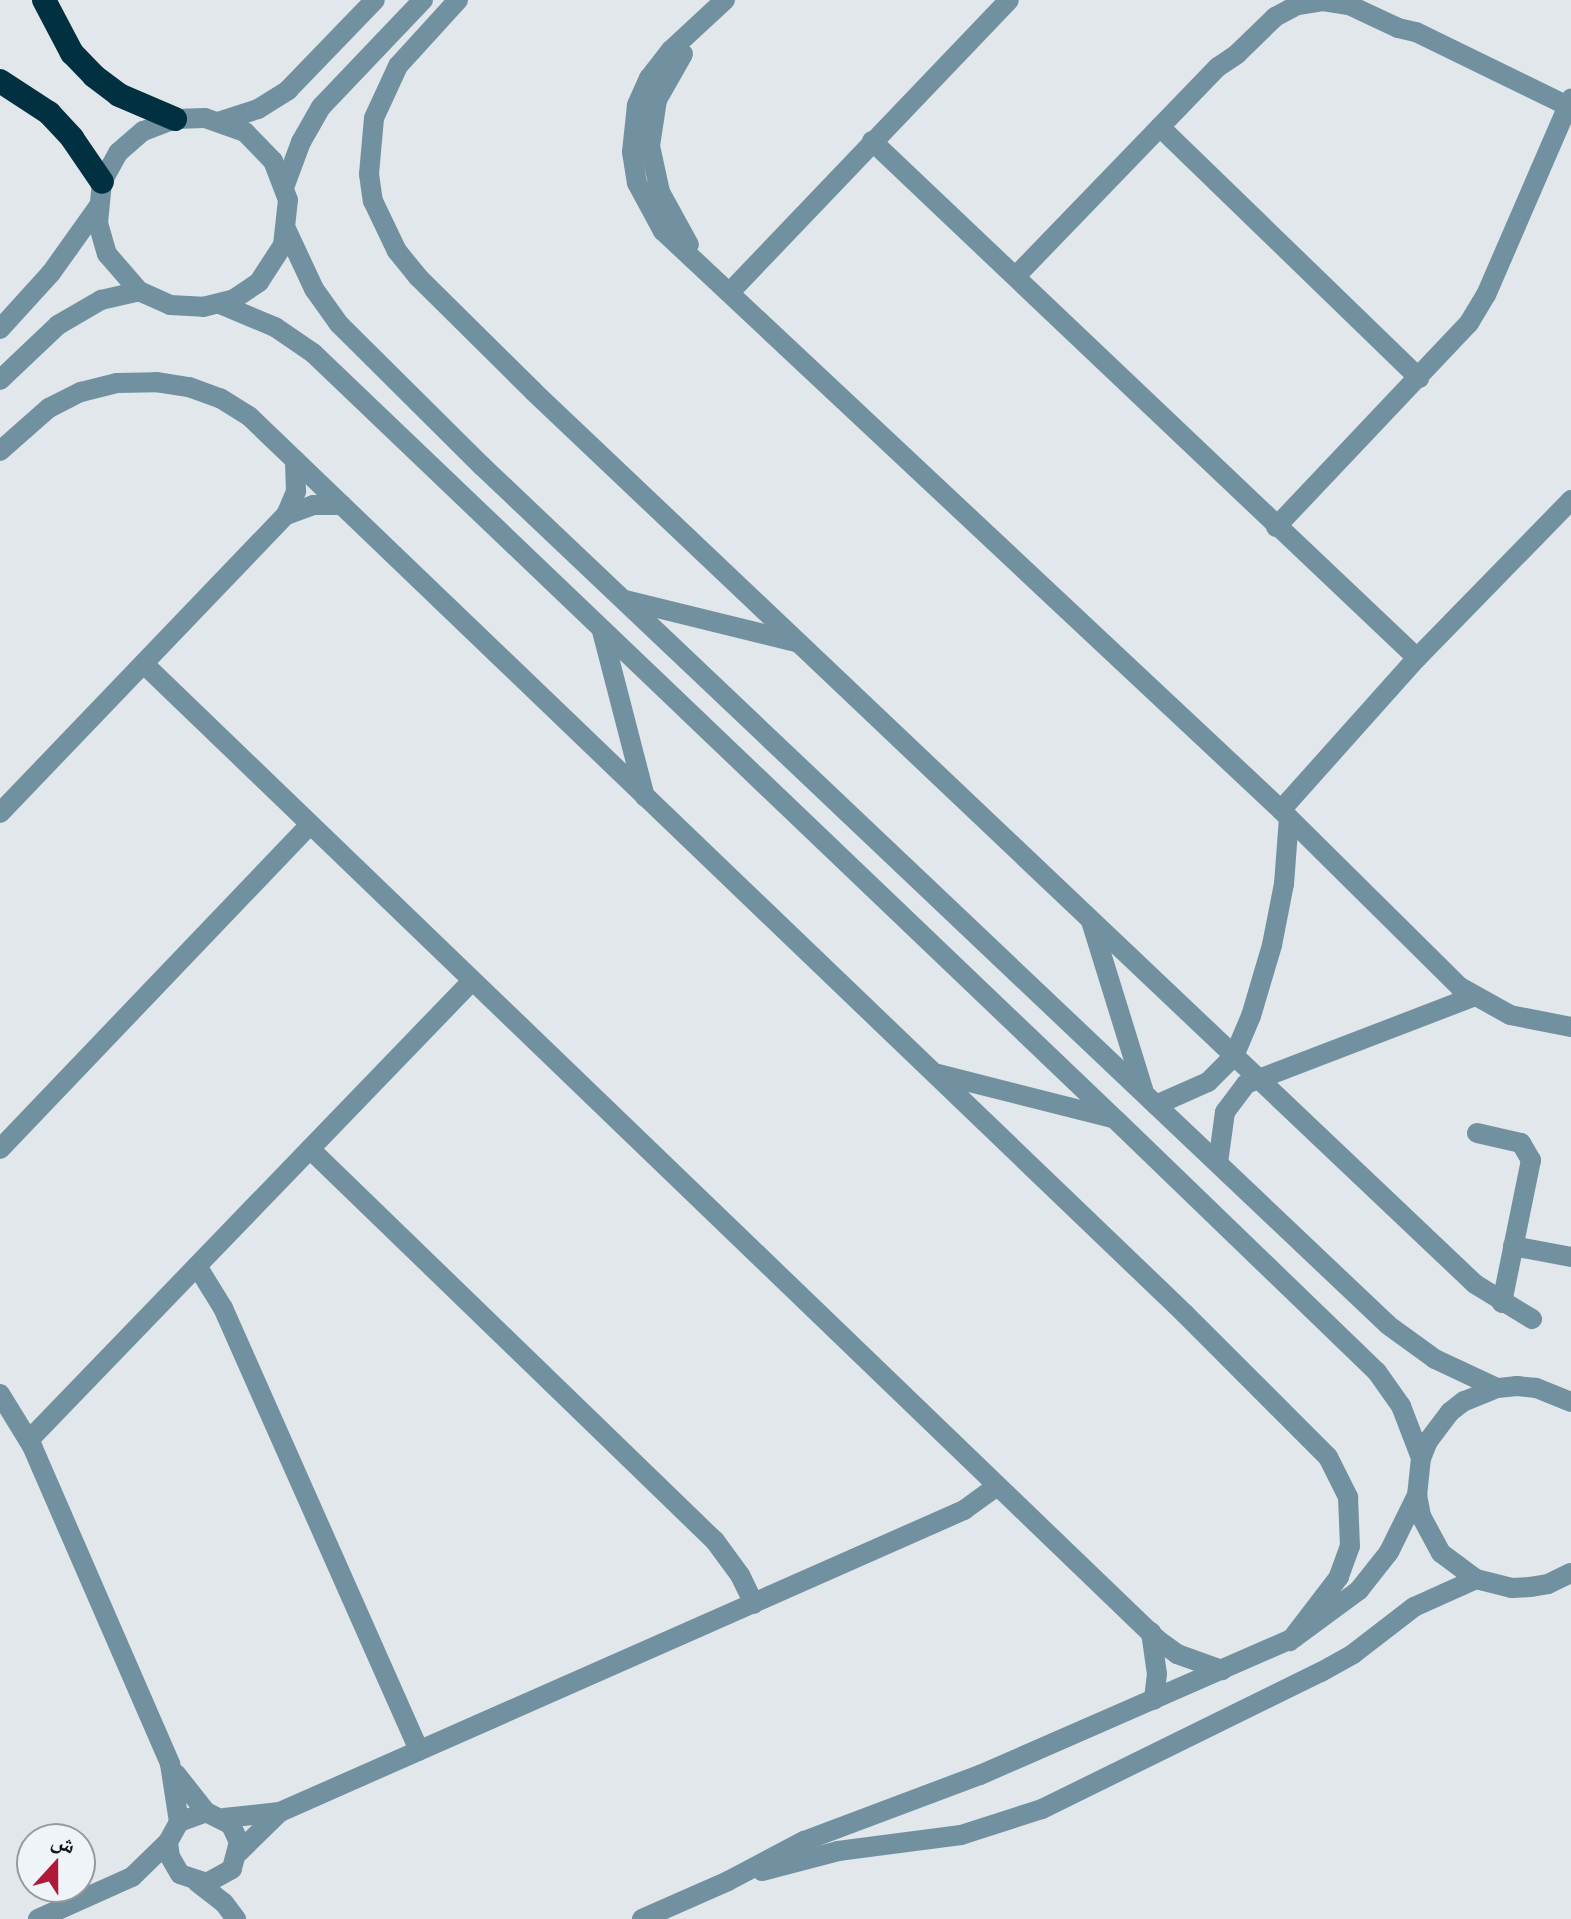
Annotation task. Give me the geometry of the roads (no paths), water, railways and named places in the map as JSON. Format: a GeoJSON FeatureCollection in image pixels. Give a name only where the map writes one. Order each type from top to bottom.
{"type":"FeatureCollection","features":[{"type":"Feature","properties":{"kind":"highway"},"geometry":{"type":"LineString","coordinates":[[44,0],[54,26],[72,53],[94,76],[119,95],[175,119]]}},
{"type":"Feature","properties":{"kind":"highway"},"geometry":{"type":"LineString","coordinates":[[0,81],[49,113],[72,138],[102,182]]}},
{"type":"Feature","properties":{"kind":"street"},"geometry":{"type":"LineString","coordinates":[[375,0],[288,90],[258,109],[221,121],[175,119],[143,131],[130,141],[118,153],[102,182],[98,207],[107,254],[139,291],[178,306],[220,304],[275,327],[313,353],[1377,1372],[1401,1406],[1421,1458]]}},
{"type":"Feature","properties":{"kind":"street"},"geometry":{"type":"LineString","coordinates":[[220,304],[259,282],[277,259],[287,231],[285,185],[301,142],[321,107],[423,0]]}},
{"type":"Feature","properties":{"kind":"street"},"geometry":{"type":"LineString","coordinates":[[458,0],[398,66],[374,118],[369,174],[383,227],[418,277],[1475,1284],[1532,1319]]}},
{"type":"Feature","properties":{"kind":"street"},"geometry":{"type":"LineString","coordinates":[[731,291],[1009,0]]}},
{"type":"Feature","properties":{"kind":"street"},"geometry":{"type":"LineString","coordinates":[[1218,67],[1230,48],[1277,0]]}},
{"type":"Feature","properties":{"kind":"street"},"geometry":{"type":"LineString","coordinates":[[1370,0],[1404,19],[1416,32]]}},
{"type":"Feature","properties":{"kind":"street"},"geometry":{"type":"LineString","coordinates":[[1016,276],[1218,67],[1237,54],[1275,17],[1311,2],[1349,5],[1570,102],[1486,295],[1469,323],[1276,527]]}},
{"type":"Feature","properties":{"kind":"street"},"geometry":{"type":"LineString","coordinates":[[721,4],[671,70],[657,100],[650,130],[651,161],[660,192],[700,262],[1285,814],[1473,997],[1510,1015],[1571,1027]]}},
{"type":"Feature","properties":{"kind":"street"},"geometry":{"type":"LineString","coordinates":[[221,121],[256,141],[273,161],[285,185]]}},
{"type":"Feature","properties":{"kind":"street"},"geometry":{"type":"LineString","coordinates":[[1160,127],[1419,378]]}},
{"type":"Feature","properties":{"kind":"street"},"geometry":{"type":"LineString","coordinates":[[872,141],[1417,658]]}},
{"type":"Feature","properties":{"kind":"street"},"geometry":{"type":"LineString","coordinates":[[0,329],[51,273],[98,207]]}},
{"type":"Feature","properties":{"kind":"street"},"geometry":{"type":"LineString","coordinates":[[287,231],[314,289],[339,324],[623,599],[1388,1325],[1448,1366],[1497,1388]]}},
{"type":"Feature","properties":{"kind":"street"},"geometry":{"type":"LineString","coordinates":[[0,380],[72,315],[101,300],[139,291]]}},
{"type":"Feature","properties":{"kind":"street"},"geometry":{"type":"LineString","coordinates":[[0,451],[35,418],[65,399],[98,386],[146,381],[189,387],[220,398],[249,416],[1185,1314],[1328,1457],[1337,1469],[1351,1512],[1346,1561],[1339,1577],[1290,1641]]}},
{"type":"Feature","properties":{"kind":"street"},"geometry":{"type":"LineString","coordinates":[[0,813],[286,515],[296,491],[295,460]]}},
{"type":"Feature","properties":{"kind":"street"},"geometry":{"type":"LineString","coordinates":[[1150,1099],[1208,1082],[1234,1056],[1251,1016],[1272,945],[1284,884],[1285,814],[1417,658],[1571,500]]}},
{"type":"Feature","properties":{"kind":"street"},"geometry":{"type":"LineString","coordinates":[[286,515],[313,505],[342,505]]}},
{"type":"Feature","properties":{"kind":"street"},"geometry":{"type":"LineString","coordinates":[[623,599],[800,643]]}},
{"type":"Feature","properties":{"kind":"street"},"geometry":{"type":"LineString","coordinates":[[602,631],[645,797]]}},
{"type":"Feature","properties":{"kind":"street"},"geometry":{"type":"LineString","coordinates":[[144,664],[996,1487],[1151,1632],[1177,1654],[1222,1670]]}},
{"type":"Feature","properties":{"kind":"street"},"geometry":{"type":"LineString","coordinates":[[0,1149],[310,825]]}},
{"type":"Feature","properties":{"kind":"street"},"geometry":{"type":"LineString","coordinates":[[1090,917],[1150,1099]]}},
{"type":"Feature","properties":{"kind":"street"},"geometry":{"type":"LineString","coordinates":[[29,1440],[472,981]]}},
{"type":"Feature","properties":{"kind":"street"},"geometry":{"type":"LineString","coordinates":[[1218,1163],[1225,1112],[1236,1093],[1258,1078],[1473,997]]}},
{"type":"Feature","properties":{"kind":"street"},"geometry":{"type":"LineString","coordinates":[[934,1073],[1116,1120]]}},
{"type":"Feature","properties":{"kind":"street"},"geometry":{"type":"LineString","coordinates":[[1477,1133],[1515,1141],[1529,1153],[1502,1303]]}},
{"type":"Feature","properties":{"kind":"street"},"geometry":{"type":"LineString","coordinates":[[310,1149],[715,1541],[740,1575],[754,1604]]}},
{"type":"Feature","properties":{"kind":"street"},"geometry":{"type":"LineString","coordinates":[[1513,1246],[1571,1257]]}},
{"type":"Feature","properties":{"kind":"street"},"geometry":{"type":"LineString","coordinates":[[197,1266],[223,1308],[419,1751]]}},
{"type":"Feature","properties":{"kind":"street"},"geometry":{"type":"LineString","coordinates":[[1571,1402],[1536,1388],[1497,1388],[1464,1401],[1450,1412],[1428,1441],[1421,1458],[1417,1495],[1421,1516],[1441,1553],[1476,1579],[1512,1588],[1548,1584],[1571,1573]]}},
{"type":"Feature","properties":{"kind":"street"},"geometry":{"type":"LineString","coordinates":[[0,1394],[29,1440],[170,1764],[179,1822],[168,1842],[132,1877],[38,1919]]}},
{"type":"Feature","properties":{"kind":"street"},"geometry":{"type":"LineString","coordinates":[[179,1822],[215,1815],[280,1812],[964,1510],[996,1487]]}},
{"type":"Feature","properties":{"kind":"street"},"geometry":{"type":"LineString","coordinates":[[642,1919],[728,1881],[804,1841],[980,1775],[1290,1641],[1359,1590],[1389,1552],[1417,1495]]}},
{"type":"Feature","properties":{"kind":"street"},"geometry":{"type":"LineString","coordinates":[[728,1881],[838,1851],[961,1835],[1042,1809],[1321,1672],[1353,1654],[1414,1607],[1476,1579]]}},
{"type":"Feature","properties":{"kind":"street"},"geometry":{"type":"LineString","coordinates":[[1548,1584],[1571,1591]]}},
{"type":"Feature","properties":{"kind":"street"},"geometry":{"type":"LineString","coordinates":[[1151,1632],[1157,1674],[1154,1700]]}},
{"type":"Feature","properties":{"kind":"street"},"geometry":{"type":"LineString","coordinates":[[170,1764],[215,1815],[236,1833],[235,1917]]}},
{"type":"Feature","properties":{"kind":"street"},"geometry":{"type":"LineString","coordinates":[[132,1877],[216,1881],[280,1812]]}},
{"type":"Feature","properties":{"kind":"street"},"geometry":{"type":"LineString","coordinates":[[168,1842],[170,1857],[188,1878],[235,1917]]}}]}
